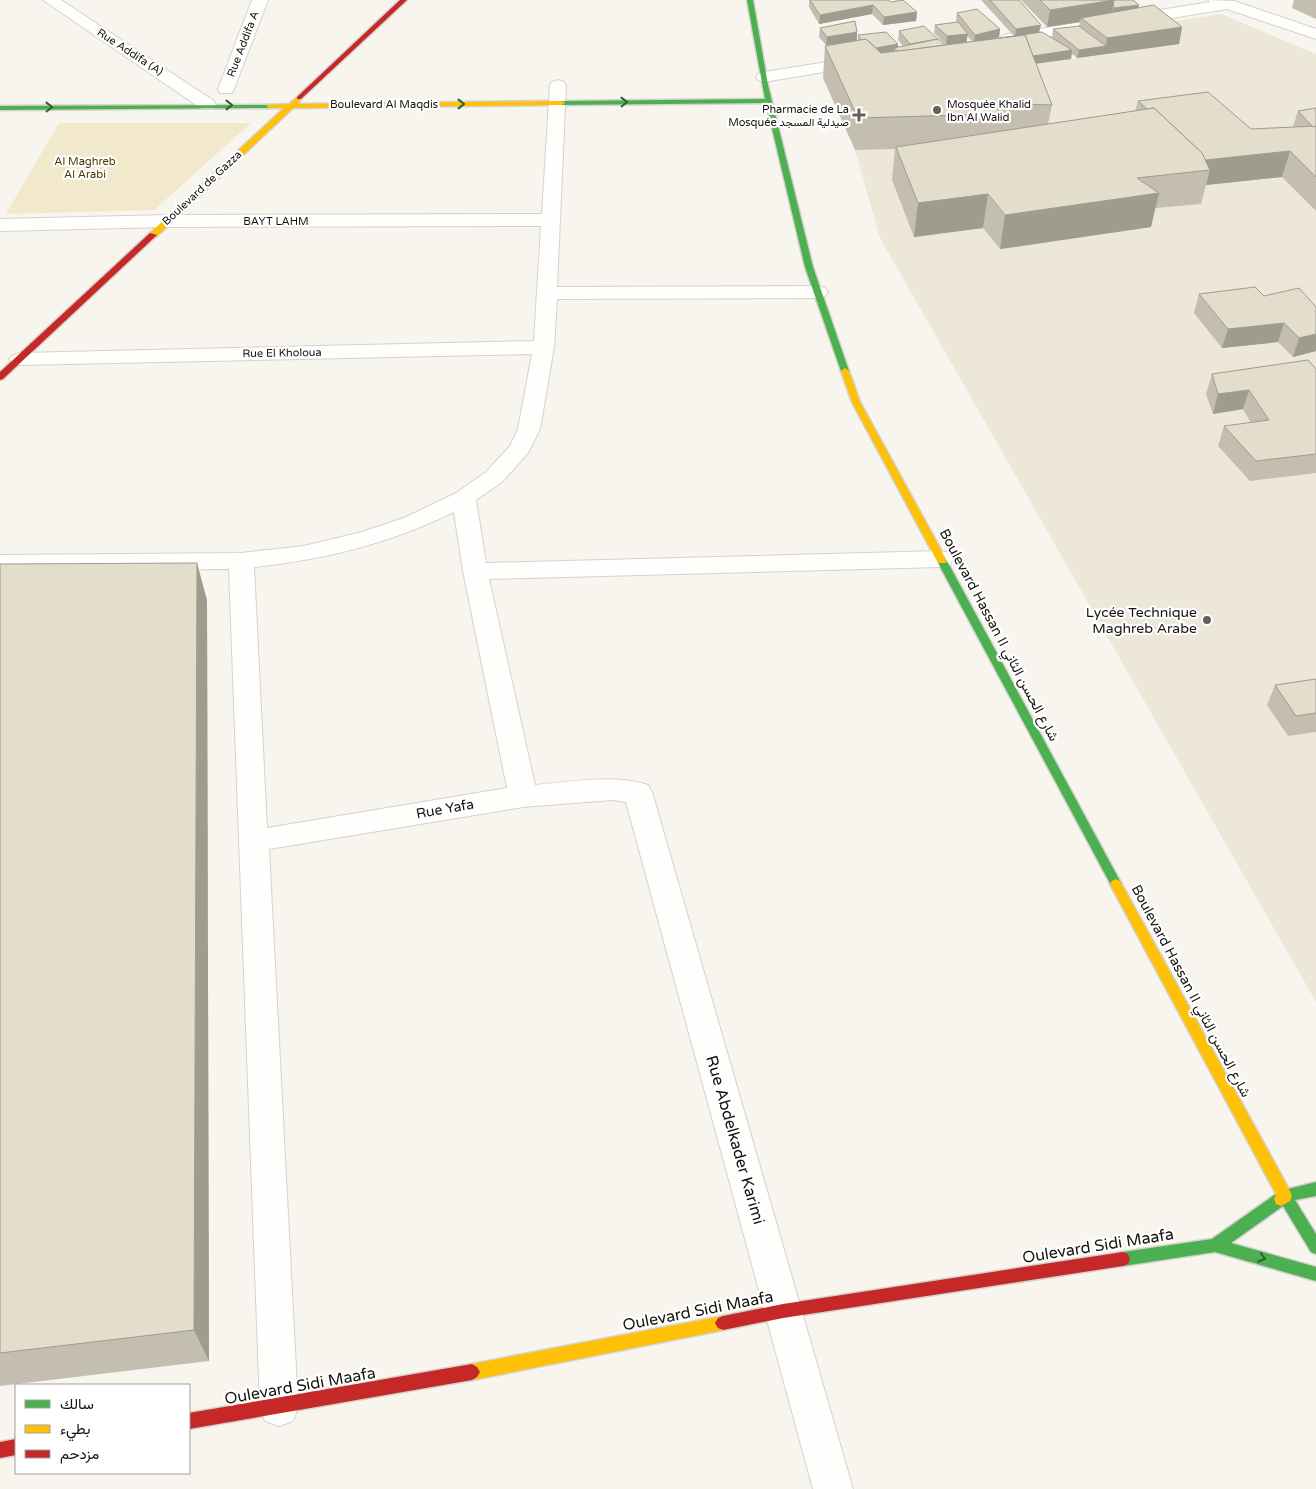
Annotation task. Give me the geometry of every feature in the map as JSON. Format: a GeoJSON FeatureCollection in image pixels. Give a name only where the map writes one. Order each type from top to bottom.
{"type":"FeatureCollection","features":[{"type":"Feature","properties":{"kind":"main road","name":"Boulevard de Gazza"},"geometry":{"type":"LineString","coordinates":[[0,377],[290,104],[404,0]]}},
{"type":"Feature","properties":{"kind":"main road","name":"Boulevard Hassan II شارع الحسن الثاني"},"geometry":{"type":"LineString","coordinates":[[750,0],[762,82],[769,100],[809,267],[856,402],[1285,1196],[1316,1246]]}},
{"type":"Feature","properties":{"kind":"main road","name":"Boulevard Al Maqdis"},"geometry":{"type":"LineString","coordinates":[[290,88],[327,88]]}},
{"type":"Feature","properties":{"kind":"main road"},"geometry":{"type":"LineString","coordinates":[[167,89],[221,89]]}},
{"type":"Feature","properties":{"kind":"main road","name":"Boulevard Al Maqdis"},"geometry":{"type":"LineString","coordinates":[[0,108],[290,104],[558,89],[769,100]]}},
{"type":"Feature","properties":{"kind":"main road"},"geometry":{"type":"LineString","coordinates":[[1216,1245],[1285,1196],[1316,1189]]}},
{"type":"Feature","properties":{"kind":"main road"},"geometry":{"type":"LineString","coordinates":[[1216,1245],[1316,1274]]}},
{"type":"Feature","properties":{"kind":"main road","name":"Oulevard Sidi Maafa"},"geometry":{"type":"LineString","coordinates":[[190,1421],[437,1379],[783,1311],[1216,1245]]}},
{"type":"Feature","properties":{"kind":"main road"},"geometry":{"type":"LineString","coordinates":[[0,1450],[15,1447]]}},
{"type":"Feature","properties":{"kind":"street","name":"Rue Addifa (A)"},"geometry":{"type":"LineString","coordinates":[[51,0],[208,105]]}},
{"type":"Feature","properties":{"kind":"street","name":"Rue Addifa A"},"geometry":{"type":"LineString","coordinates":[[221,89],[260,0]]}},
{"type":"Feature","properties":{"kind":"street"},"geometry":{"type":"LineString","coordinates":[[993,42],[1106,24],[1222,2],[1316,34]]}},
{"type":"Feature","properties":{"kind":"street"},"geometry":{"type":"LineString","coordinates":[[762,82],[878,59]]}},
{"type":"Feature","properties":{"kind":"street"},"geometry":{"type":"LineString","coordinates":[[0,563],[241,561],[304,554],[362,540],[412,523],[464,498],[494,477],[520,448],[529,428],[544,347],[558,89]]}},
{"type":"Feature","properties":{"kind":"street","name":"BAYT LAHM"},"geometry":{"type":"LineString","coordinates":[[0,225],[167,221],[552,220]]}},
{"type":"Feature","properties":{"kind":"street"},"geometry":{"type":"LineString","coordinates":[[547,293],[818,292]]}},
{"type":"Feature","properties":{"kind":"street","name":"Rue El Kholoua"},"geometry":{"type":"LineString","coordinates":[[20,359],[544,347]]}},
{"type":"Feature","properties":{"kind":"street"},"geometry":{"type":"LineString","coordinates":[[464,498],[475,571],[523,796]]}},
{"type":"Feature","properties":{"kind":"street"},"geometry":{"type":"LineString","coordinates":[[475,571],[941,560]]}},
{"type":"Feature","properties":{"kind":"street"},"geometry":{"type":"LineString","coordinates":[[241,561],[280,1407]]}},
{"type":"Feature","properties":{"kind":"street","name":"Rue Yafa"},"geometry":{"type":"LineString","coordinates":[[253,841],[523,796],[612,790],[638,792]]}},
{"type":"Feature","properties":{"kind":"street","name":"Rue Abdelkader Karimi"},"geometry":{"type":"LineString","coordinates":[[638,792],[833,1489]]}},
{"type":"Feature","properties":{"kind":"shaded area","name":"Lycée Technique Maghreb Arabe"},"geometry":{"type":"Polygon","coordinates":[[[1221,14],[1316,54],[1316,1002],[880,238],[855,150],[1047,144],[1020,66],[1178,44],[1155,24],[1221,14]]]}},
{"type":"Feature","properties":{"kind":"green space","name":"Al Maghreb Al Arabi"},"geometry":{"type":"Polygon","coordinates":[[[59,123],[251,123],[154,210],[6,214],[59,123]]]}},
{"type":"Feature","properties":{"kind":"building"},"geometry":{"type":"Polygon","coordinates":[[[810,0],[888,0],[891,2],[903,0],[917,12],[884,17],[873,5],[820,15],[810,0]]]}},
{"type":"Feature","properties":{"kind":"building"},"geometry":{"type":"Polygon","coordinates":[[[990,0],[1019,0],[1041,25],[1016,29],[990,0]]]}},
{"type":"Feature","properties":{"kind":"building"},"geometry":{"type":"Polygon","coordinates":[[[1040,0],[1114,0],[1050,10],[1040,0]]]}},
{"type":"Feature","properties":{"kind":"building"},"geometry":{"type":"Polygon","coordinates":[[[1114,0],[1133,0],[1139,5],[1113,8],[1114,0]]]}},
{"type":"Feature","properties":{"kind":"building"},"geometry":{"type":"Polygon","coordinates":[[[1154,5],[1182,27],[1107,38],[1081,18],[1154,5]]]}},
{"type":"Feature","properties":{"kind":"building"},"geometry":{"type":"Polygon","coordinates":[[[977,9],[1000,29],[975,35],[957,13],[977,9]]]}},
{"type":"Feature","properties":{"kind":"building"},"geometry":{"type":"Polygon","coordinates":[[[855,21],[857,32],[827,37],[820,28],[855,21]]]}},
{"type":"Feature","properties":{"kind":"building"},"geometry":{"type":"Polygon","coordinates":[[[958,22],[968,34],[947,36],[935,25],[958,22]]]}},
{"type":"Feature","properties":{"kind":"building"},"geometry":{"type":"Polygon","coordinates":[[[924,26],[938,39],[910,44],[899,31],[924,26]]]}},
{"type":"Feature","properties":{"kind":"building"},"geometry":{"type":"Polygon","coordinates":[[[1079,26],[1106,46],[1079,50],[1053,29],[1079,26]]]}},
{"type":"Feature","properties":{"kind":"building"},"geometry":{"type":"Polygon","coordinates":[[[886,32],[898,44],[876,48],[866,39],[861,40],[858,35],[886,32]]]}},
{"type":"Feature","properties":{"kind":"building"},"geometry":{"type":"Polygon","coordinates":[[[1042,32],[1072,50],[1033,56],[1025,35],[957,44],[1042,32]]]}},
{"type":"Feature","properties":{"kind":"building"},"geometry":{"type":"Polygon","coordinates":[[[1025,35],[1052,105],[997,103],[998,114],[858,118],[825,46],[866,39],[881,53],[1025,35]]]}},
{"type":"Feature","properties":{"kind":"building"},"geometry":{"type":"Polygon","coordinates":[[[938,39],[945,45],[898,51],[894,48],[938,39]]]}},
{"type":"Feature","properties":{"kind":"building"},"geometry":{"type":"Polygon","coordinates":[[[1208,92],[1251,129],[1316,126],[1316,177],[1290,151],[1205,160],[1202,153],[1154,108],[1147,109],[1138,101],[1208,92]]]}},
{"type":"Feature","properties":{"kind":"building"},"geometry":{"type":"Polygon","coordinates":[[[1154,108],[1202,153],[1210,170],[1137,178],[1159,193],[1005,215],[988,194],[918,203],[896,147],[1154,108]]]}},
{"type":"Feature","properties":{"kind":"building"},"geometry":{"type":"Polygon","coordinates":[[[1316,108],[1316,126],[1313,127],[1298,111],[1316,108]]]}},
{"type":"Feature","properties":{"kind":"building"},"geometry":{"type":"Polygon","coordinates":[[[1255,287],[1264,296],[1299,288],[1316,307],[1316,334],[1299,338],[1284,323],[1228,329],[1199,294],[1255,287]]]}},
{"type":"Feature","properties":{"kind":"building"},"geometry":{"type":"Polygon","coordinates":[[[1308,360],[1316,369],[1316,454],[1256,461],[1224,426],[1269,420],[1249,390],[1218,394],[1212,374],[1308,360]]]}},
{"type":"Feature","properties":{"kind":"building"},"geometry":{"type":"Polygon","coordinates":[[[197,563],[194,1330],[0,1353],[0,564],[197,563]]]}},
{"type":"Feature","properties":{"kind":"building"},"geometry":{"type":"Polygon","coordinates":[[[1316,679],[1316,713],[1296,716],[1275,685],[1316,679]]]}},
{"type":"Feature","properties":{"kind":"traffic: fast"},"geometry":{"type":"LineString","coordinates":[[750,0],[765,85],[809,267],[845,371]]}},
{"type":"Feature","properties":{"kind":"traffic: fast"},"geometry":{"type":"LineString","coordinates":[[562,103],[769,101]]}},
{"type":"Feature","properties":{"kind":"traffic: fast"},"geometry":{"type":"LineString","coordinates":[[0,108],[269,106]]}},
{"type":"Feature","properties":{"kind":"traffic: fast"},"geometry":{"type":"LineString","coordinates":[[942,561],[1116,884]]}},
{"type":"Feature","properties":{"kind":"traffic: fast"},"geometry":{"type":"LineString","coordinates":[[1316,1189],[1285,1196],[1316,1247]]}},
{"type":"Feature","properties":{"kind":"traffic: fast"},"geometry":{"type":"LineString","coordinates":[[1215,1245],[1281,1199]]}},
{"type":"Feature","properties":{"kind":"traffic: fast"},"geometry":{"type":"LineString","coordinates":[[1123,1259],[1215,1245],[1316,1274]]}},
{"type":"Feature","properties":{"kind":"traffic: slow"},"geometry":{"type":"LineString","coordinates":[[153,235],[299,98]]}},
{"type":"Feature","properties":{"kind":"traffic: slow"},"geometry":{"type":"LineString","coordinates":[[269,106],[562,103]]}},
{"type":"Feature","properties":{"kind":"traffic: slow"},"geometry":{"type":"LineString","coordinates":[[845,371],[856,402],[942,561]]}},
{"type":"Feature","properties":{"kind":"traffic: slow"},"geometry":{"type":"LineString","coordinates":[[1116,884],[1285,1196],[1281,1199]]}},
{"type":"Feature","properties":{"kind":"traffic: slow"},"geometry":{"type":"LineString","coordinates":[[472,1372],[723,1323]]}},
{"type":"Feature","properties":{"kind":"traffic: jam"},"geometry":{"type":"LineString","coordinates":[[299,98],[404,0]]}},
{"type":"Feature","properties":{"kind":"traffic: jam"},"geometry":{"type":"LineString","coordinates":[[0,377],[153,235]]}},
{"type":"Feature","properties":{"kind":"traffic: jam"},"geometry":{"type":"LineString","coordinates":[[723,1323],[783,1311],[1123,1259]]}},
{"type":"Feature","properties":{"kind":"traffic: jam"},"geometry":{"type":"LineString","coordinates":[[190,1421],[472,1372]]}},
{"type":"Feature","properties":{"kind":"traffic: jam"},"geometry":{"type":"LineString","coordinates":[[0,1450],[15,1447]]}},
{"type":"Feature","properties":{"kind":"place","name":"Mosquée Khalid Ibn Al Walid"},"geometry":{"type":"Point","coordinates":[937,110]}},
{"type":"Feature","properties":{"kind":"place","name":"Pharmacie de La Mosquée صيدلية المسجد"},"geometry":{"type":"Point","coordinates":[859,115]}},
{"type":"Feature","properties":{"kind":"place","name":"Lycée Technique Maghreb Arabe"},"geometry":{"type":"Point","coordinates":[1207,620]}}]}
